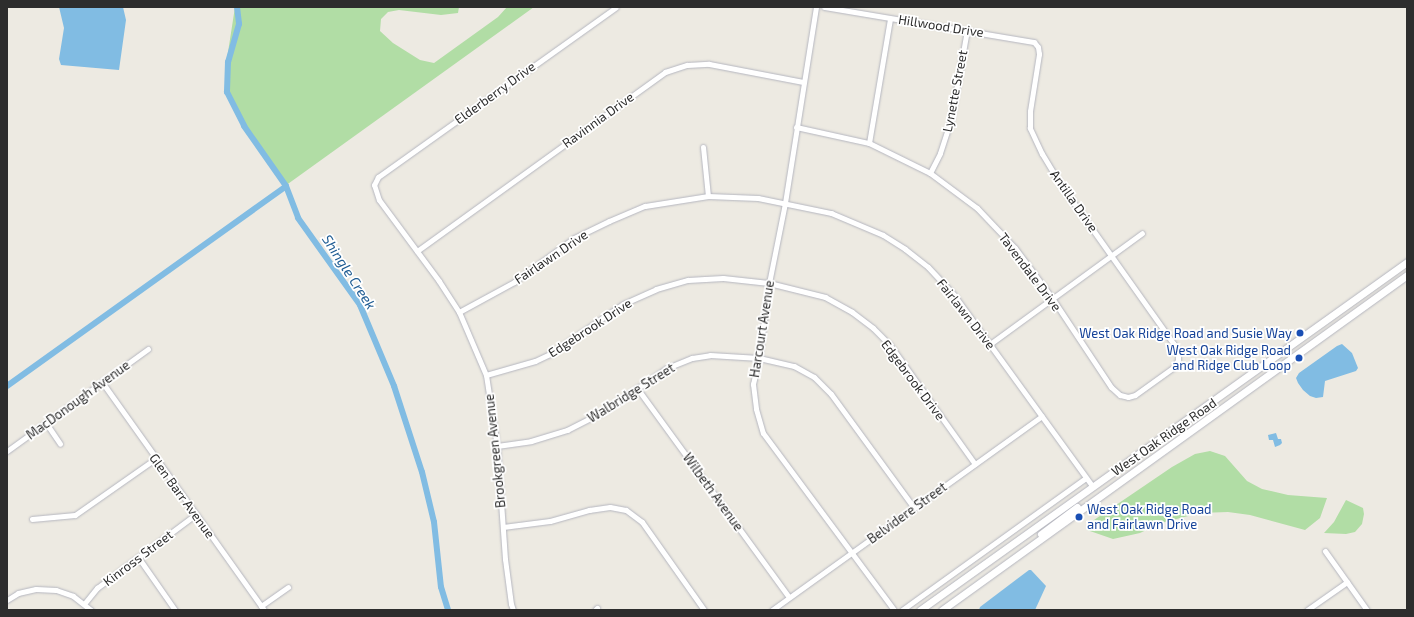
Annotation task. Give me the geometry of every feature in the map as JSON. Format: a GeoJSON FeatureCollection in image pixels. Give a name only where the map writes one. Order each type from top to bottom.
{"type":"FeatureCollection","features":[{"type":"Feature","properties":{"kind":"street","name":"Elderberry Drive"},"geometry":{"type":"LineString","coordinates":[[375,181],[616,7]]}},
{"type":"Feature","properties":{"kind":"street","name":"Harcourt Avenue"},"geometry":{"type":"LineString","coordinates":[[816,7],[785,203],[769,283],[759,358],[753,384],[756,409],[763,433],[894,610]]}},
{"type":"Feature","properties":{"kind":"street","name":"Hillwood Drive"},"geometry":{"type":"LineString","coordinates":[[824,7],[1034,42]]}},
{"type":"Feature","properties":{"kind":"street"},"geometry":{"type":"LineString","coordinates":[[869,143],[890,19]]}},
{"type":"Feature","properties":{"kind":"street","name":"Lynette Street"},"geometry":{"type":"LineString","coordinates":[[930,173],[940,153],[951,120],[967,30]]}},
{"type":"Feature","properties":{"kind":"street","name":"Antilla Drive"},"geometry":{"type":"LineString","coordinates":[[1034,42],[1038,47],[1039,54],[1030,111],[1030,128],[1042,154],[1059,182],[1112,254],[1178,352],[1178,360],[1174,367],[1135,395],[1128,397],[1120,395],[1111,387]]}},
{"type":"Feature","properties":{"kind":"street","name":"Ravinnia Drive"},"geometry":{"type":"LineString","coordinates":[[417,252],[665,72],[687,64],[709,64],[803,82]]}},
{"type":"Feature","properties":{"kind":"street","name":"Tavendale Drive"},"geometry":{"type":"LineString","coordinates":[[796,127],[869,143],[930,173],[976,208],[1015,248],[1052,298],[1111,387]]}},
{"type":"Feature","properties":{"kind":"street"},"geometry":{"type":"LineString","coordinates":[[703,147],[708,196]]}},
{"type":"Feature","properties":{"kind":"street","name":"Brookgreen Avenue"},"geometry":{"type":"LineString","coordinates":[[375,181],[375,192],[379,200],[459,312],[486,375],[493,408],[498,446],[503,527],[508,581],[513,610]]}},
{"type":"Feature","properties":{"kind":"street","name":"Fairlawn Drive"},"geometry":{"type":"LineString","coordinates":[[459,312],[514,282],[574,238],[645,206],[708,196],[758,198],[831,213],[883,235],[905,249],[928,267],[954,295],[1093,487]]}},
{"type":"Feature","properties":{"kind":"street"},"geometry":{"type":"LineString","coordinates":[[990,344],[1142,233]]}},
{"type":"Feature","properties":{"kind":"street","name":"West Oak Ridge Road"},"geometry":{"type":"LineString","coordinates":[[920,610],[1261,368],[1407,262]]}},
{"type":"Feature","properties":{"kind":"street","name":"West Oak Ridge Road"},"geometry":{"type":"LineString","coordinates":[[942,610],[1407,275]]}},
{"type":"Feature","properties":{"kind":"street","name":"Edgebrook Drive"},"geometry":{"type":"LineString","coordinates":[[486,375],[535,361],[550,354],[623,304],[656,289],[688,280],[705,278],[723,278],[769,283],[826,297],[852,312],[873,328],[890,344],[975,464]]}},
{"type":"Feature","properties":{"kind":"street","name":"MacDonough Avenue"},"geometry":{"type":"LineString","coordinates":[[7,451],[148,349]]}},
{"type":"Feature","properties":{"kind":"street","name":"Walbridge Street"},"geometry":{"type":"LineString","coordinates":[[498,446],[531,440],[567,430],[601,413],[668,368],[692,358],[710,355],[759,358],[794,366],[814,377],[831,394],[914,508]]}},
{"type":"Feature","properties":{"kind":"street"},"geometry":{"type":"LineString","coordinates":[[1261,368],[1267,375]]}},
{"type":"Feature","properties":{"kind":"street","name":"Glen Barr Avenue"},"geometry":{"type":"LineString","coordinates":[[102,382],[155,459],[262,608]]}},
{"type":"Feature","properties":{"kind":"street","name":"Wilbeth Avenue"},"geometry":{"type":"LineString","coordinates":[[638,388],[789,597]]}},
{"type":"Feature","properties":{"kind":"street","name":"Belvidere Street"},"geometry":{"type":"LineString","coordinates":[[772,610],[1042,416]]}},
{"type":"Feature","properties":{"kind":"street"},"geometry":{"type":"LineString","coordinates":[[46,423],[60,444]]}},
{"type":"Feature","properties":{"kind":"street"},"geometry":{"type":"LineString","coordinates":[[32,519],[76,515],[155,459]]}},
{"type":"Feature","properties":{"kind":"street"},"geometry":{"type":"LineString","coordinates":[[902,610],[1086,478]]}},
{"type":"Feature","properties":{"kind":"street"},"geometry":{"type":"LineString","coordinates":[[1039,539],[1041,533],[1096,493],[1093,487]]}},
{"type":"Feature","properties":{"kind":"street"},"geometry":{"type":"LineString","coordinates":[[503,527],[550,521],[589,510],[610,507],[626,510],[642,522],[704,610]]}},
{"type":"Feature","properties":{"kind":"street","name":"Kinross Street"},"geometry":{"type":"LineString","coordinates":[[84,604],[97,588],[195,515]]}},
{"type":"Feature","properties":{"kind":"street"},"geometry":{"type":"LineString","coordinates":[[1326,551],[1367,610]]}},
{"type":"Feature","properties":{"kind":"street"},"geometry":{"type":"LineString","coordinates":[[138,557],[175,610]]}},
{"type":"Feature","properties":{"kind":"street"},"geometry":{"type":"LineString","coordinates":[[1307,610],[1347,582]]}},
{"type":"Feature","properties":{"kind":"street"},"geometry":{"type":"LineString","coordinates":[[262,608],[288,586]]}},
{"type":"Feature","properties":{"kind":"street"},"geometry":{"type":"LineString","coordinates":[[7,600],[18,593],[36,589],[56,590],[73,596],[91,610]]}},
{"type":"Feature","properties":{"kind":"green space"},"geometry":{"type":"Polygon","coordinates":[[[235,7],[459,7],[458,13],[441,15],[399,10],[388,12],[381,19],[380,31],[393,43],[420,60],[434,63],[498,17],[507,7],[534,7],[285,186],[238,115],[228,90],[226,65],[235,7]]]}},
{"type":"Feature","properties":{"kind":"green space"},"geometry":{"type":"Polygon","coordinates":[[[1210,451],[1225,456],[1247,481],[1262,489],[1288,495],[1327,498],[1320,518],[1305,530],[1250,515],[1228,512],[1200,513],[1161,523],[1140,533],[1113,539],[1087,530],[1088,526],[1094,520],[1172,467],[1195,454],[1210,451]]]}},
{"type":"Feature","properties":{"kind":"green space"},"geometry":{"type":"Polygon","coordinates":[[[1346,500],[1363,508],[1364,514],[1362,524],[1355,532],[1346,534],[1324,533],[1334,522],[1346,500]]]}},
{"type":"Feature","properties":{"kind":"water"},"geometry":{"type":"Polygon","coordinates":[[[59,7],[123,7],[126,20],[119,70],[61,65],[59,59],[64,28],[59,7]]]}},
{"type":"Feature","properties":{"kind":"water"},"geometry":{"type":"Polygon","coordinates":[[[1342,344],[1352,353],[1358,368],[1356,371],[1325,381],[1323,397],[1316,398],[1310,396],[1298,383],[1296,378],[1299,373],[1342,344]]]}},
{"type":"Feature","properties":{"kind":"water"},"geometry":{"type":"Polygon","coordinates":[[[1276,433],[1278,439],[1281,439],[1282,443],[1275,447],[1273,440],[1269,440],[1268,435],[1276,433]]]}},
{"type":"Feature","properties":{"kind":"water"},"geometry":{"type":"Polygon","coordinates":[[[1031,570],[1046,586],[1035,610],[979,610],[980,607],[1031,570]]]}},
{"type":"Feature","properties":{"kind":"waterway","name":"Shingle Creek"},"geometry":{"type":"LineString","coordinates":[[237,7],[239,24],[228,62],[227,92],[244,126],[286,186],[298,218],[360,305],[394,386],[422,472],[434,522],[441,587],[448,610]]}},
{"type":"Feature","properties":{"kind":"waterway"},"geometry":{"type":"LineString","coordinates":[[7,386],[286,186]]}},
{"type":"Feature","properties":{"kind":"place","name":"West Oak Ridge Road and Susie Way"},"geometry":{"type":"Point","coordinates":[1300,333]}},
{"type":"Feature","properties":{"kind":"place","name":"West Oak Ridge Road and Ridge Club Loop"},"geometry":{"type":"Point","coordinates":[1299,358]}},
{"type":"Feature","properties":{"kind":"place","name":"West Oak Ridge Road and Fairlawn Drive"},"geometry":{"type":"Point","coordinates":[1079,517]}}]}
